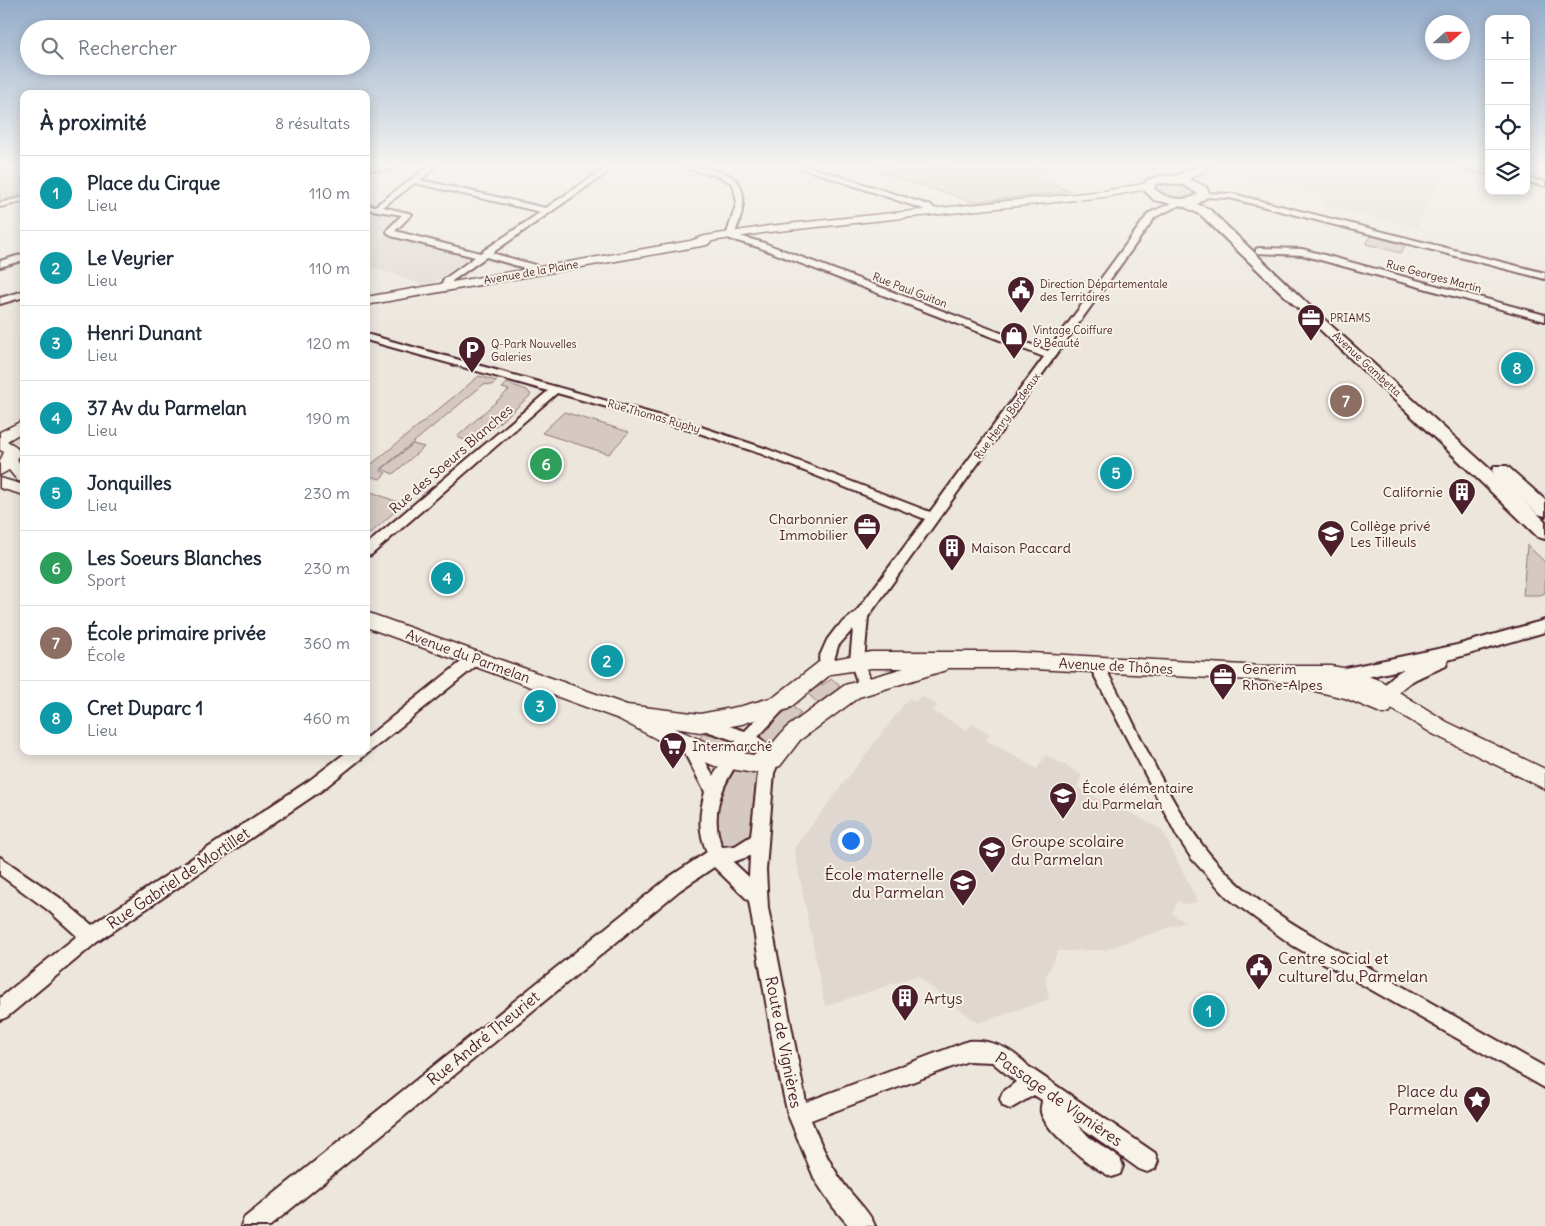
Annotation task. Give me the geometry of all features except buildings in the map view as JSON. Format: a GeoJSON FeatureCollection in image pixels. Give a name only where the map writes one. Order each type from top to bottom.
{"type":"FeatureCollection","features":[{"type":"Feature","properties":{"kind":"main road","name":"Avenue de la Plaine"},"geometry":{"type":"LineString","coordinates":[[370,300],[695,242],[733,232],[749,233],[825,224]]}},
{"type":"Feature","properties":{"kind":"main road","name":"Avenue Gambetta"},"geometry":{"type":"LineString","coordinates":[[1217,224],[1301,306],[1442,434],[1545,532]]}},
{"type":"Feature","properties":{"kind":"main road","name":"Avenue Gambetta"},"geometry":{"type":"LineString","coordinates":[[1227,224],[1259,251],[1426,405],[1466,437],[1545,510]]}},
{"type":"Feature","properties":{"kind":"main road"},"geometry":{"type":"LineString","coordinates":[[0,439],[20,426]]}},
{"type":"Feature","properties":{"kind":"main road"},"geometry":{"type":"LineString","coordinates":[[20,441],[5,457],[20,473]]}},
{"type":"Feature","properties":{"kind":"main road"},"geometry":{"type":"LineString","coordinates":[[0,483],[20,489]]}},
{"type":"Feature","properties":{"kind":"main road","name":"Avenue du Parmelan"},"geometry":{"type":"LineString","coordinates":[[370,620],[626,713]]}},
{"type":"Feature","properties":{"kind":"main road","name":"Avenue de Thônes"},"geometry":{"type":"LineString","coordinates":[[772,759],[784,743],[803,726],[836,701],[865,686],[952,661],[1013,660],[1280,675],[1349,684],[1384,699],[1397,713],[1440,728],[1545,779]]}},
{"type":"Feature","properties":{"kind":"main road"},"geometry":{"type":"LineString","coordinates":[[626,713],[700,723],[742,715],[781,703],[826,667],[857,661],[952,661]]}},
{"type":"Feature","properties":{"kind":"main road"},"geometry":{"type":"LineString","coordinates":[[626,713],[689,746],[731,762],[753,764],[772,759]]}},
{"type":"Feature","properties":{"kind":"street"},"geometry":{"type":"LineString","coordinates":[[397,224],[392,229],[392,233],[532,267],[534,271]]}},
{"type":"Feature","properties":{"kind":"street"},"geometry":{"type":"LineString","coordinates":[[447,287],[446,282],[449,279],[528,224]]}},
{"type":"Feature","properties":{"kind":"street"},"geometry":{"type":"LineString","coordinates":[[733,232],[735,224]]}},
{"type":"Feature","properties":{"kind":"street","name":"Rue Henry Bordeaux"},"geometry":{"type":"LineString","coordinates":[[826,667],[826,656],[834,638],[844,627],[861,616],[934,518],[1145,224]]}},
{"type":"Feature","properties":{"kind":"street"},"geometry":{"type":"LineString","coordinates":[[1341,224],[1545,276]]}},
{"type":"Feature","properties":{"kind":"street","name":"Rue Paul Guiton"},"geometry":{"type":"LineString","coordinates":[[733,232],[761,245],[1051,356]]}},
{"type":"Feature","properties":{"kind":"street","name":"Rue Paul Guiton"},"geometry":{"type":"LineString","coordinates":[[749,233],[761,245]]}},
{"type":"Feature","properties":{"kind":"street","name":"Rue Georges Martin"},"geometry":{"type":"LineString","coordinates":[[1259,251],[1302,252],[1545,318]]}},
{"type":"Feature","properties":{"kind":"street"},"geometry":{"type":"LineString","coordinates":[[0,264],[20,258]]}},
{"type":"Feature","properties":{"kind":"street"},"geometry":{"type":"LineString","coordinates":[[0,301],[20,295]]}},
{"type":"Feature","properties":{"kind":"street","name":"Rue Thomas Ruphy"},"geometry":{"type":"LineString","coordinates":[[370,338],[650,414],[724,437],[934,518]]}},
{"type":"Feature","properties":{"kind":"street","name":"Rue des Soeurs Blanches"},"geometry":{"type":"LineString","coordinates":[[370,549],[556,388]]}},
{"type":"Feature","properties":{"kind":"street"},"geometry":{"type":"LineString","coordinates":[[861,616],[857,661],[865,686]]}},
{"type":"Feature","properties":{"kind":"street"},"geometry":{"type":"LineString","coordinates":[[1349,684],[1352,673],[1457,652],[1545,626]]}},
{"type":"Feature","properties":{"kind":"street"},"geometry":{"type":"LineString","coordinates":[[1384,699],[1399,679],[1418,672],[1457,652]]}},
{"type":"Feature","properties":{"kind":"street"},"geometry":{"type":"LineString","coordinates":[[370,744],[476,658]]}},
{"type":"Feature","properties":{"kind":"street"},"geometry":{"type":"LineString","coordinates":[[1096,665],[1181,829],[1200,855],[1244,900],[1278,925],[1545,1078]]}},
{"type":"Feature","properties":{"kind":"street"},"geometry":{"type":"LineString","coordinates":[[758,897],[724,866],[717,856],[709,836],[712,790],[747,737],[781,703]]}},
{"type":"Feature","properties":{"kind":"street"},"geometry":{"type":"LineString","coordinates":[[700,723],[747,737],[762,745],[772,759]]}},
{"type":"Feature","properties":{"kind":"street"},"geometry":{"type":"LineString","coordinates":[[689,746],[712,790]]}},
{"type":"Feature","properties":{"kind":"street","name":"Rue Gabriel de Mortillet"},"geometry":{"type":"LineString","coordinates":[[0,1010],[90,936],[316,785],[355,755]]}},
{"type":"Feature","properties":{"kind":"street","name":"Route de Vignières"},"geometry":{"type":"LineString","coordinates":[[772,759],[766,773],[758,897],[786,1064],[798,1115],[811,1149],[828,1183],[864,1226]]}},
{"type":"Feature","properties":{"kind":"street"},"geometry":{"type":"LineString","coordinates":[[717,856],[736,854],[751,847],[761,839]]}},
{"type":"Feature","properties":{"kind":"street","name":"Rue André Theuriet"},"geometry":{"type":"LineString","coordinates":[[252,1226],[631,918],[717,856]]}},
{"type":"Feature","properties":{"kind":"street"},"geometry":{"type":"LineString","coordinates":[[0,865],[54,904],[90,936]]}},
{"type":"Feature","properties":{"kind":"street","name":"Passage de Vignières"},"geometry":{"type":"LineString","coordinates":[[798,1115],[968,1050],[987,1050],[997,1053],[1034,1082],[1147,1161]]}},
{"type":"Feature","properties":{"kind":"street"},"geometry":{"type":"LineString","coordinates":[[1010,1099],[1034,1082]]}},
{"type":"Feature","properties":{"kind":"street"},"geometry":{"type":"LineString","coordinates":[[1053,1095],[1051,1111],[1081,1145],[1112,1166]]}},
{"type":"Feature","properties":{"kind":"shaded area"},"geometry":{"type":"Polygon","coordinates":[[[370,224],[390,224],[380,233],[467,256],[468,259],[429,286],[400,278],[403,276],[370,268],[370,224]]]}},
{"type":"Feature","properties":{"kind":"shaded area"},"geometry":{"type":"Polygon","coordinates":[[[1405,224],[1418,224],[1417,227],[1405,224]]]}},
{"type":"Feature","properties":{"kind":"shaded area"},"geometry":{"type":"Polygon","coordinates":[[[1371,236],[1405,245],[1401,253],[1366,244],[1371,236]]]}},
{"type":"Feature","properties":{"kind":"shaded area"},"geometry":{"type":"Polygon","coordinates":[[[479,376],[497,381],[492,385],[484,384],[380,470],[386,473],[380,479],[370,476],[370,466],[479,376]]]}},
{"type":"Feature","properties":{"kind":"shaded area"},"geometry":{"type":"Polygon","coordinates":[[[507,383],[527,390],[531,395],[475,444],[457,437],[509,390],[502,388],[507,383]]]}},
{"type":"Feature","properties":{"kind":"shaded area"},"geometry":{"type":"Polygon","coordinates":[[[564,412],[629,432],[609,454],[542,433],[564,412]]]}},
{"type":"Feature","properties":{"kind":"shaded area"},"geometry":{"type":"Polygon","coordinates":[[[413,444],[424,447],[393,474],[382,469],[413,444]]]}},
{"type":"Feature","properties":{"kind":"shaded area"},"geometry":{"type":"Polygon","coordinates":[[[370,492],[403,504],[370,534],[370,492]]]}},
{"type":"Feature","properties":{"kind":"shaded area"},"geometry":{"type":"Polygon","coordinates":[[[1527,545],[1545,562],[1545,593],[1540,595],[1523,595],[1527,545]]]}},
{"type":"Feature","properties":{"kind":"shaded area"},"geometry":{"type":"Polygon","coordinates":[[[832,679],[839,684],[839,688],[818,703],[807,693],[832,679]]]}},
{"type":"Feature","properties":{"kind":"shaded area","name":"Groupe scolaire du Parmelan"},"geometry":{"type":"Polygon","coordinates":[[[920,696],[937,705],[933,711],[967,730],[972,724],[990,734],[986,740],[1037,769],[1046,755],[1082,775],[1077,787],[1116,809],[1118,806],[1162,830],[1198,902],[1184,904],[1178,901],[1172,914],[1185,922],[1104,950],[1058,951],[1045,978],[1049,996],[1047,1000],[978,1023],[917,976],[825,1006],[794,848],[909,698],[916,702],[920,696]]]}},
{"type":"Feature","properties":{"kind":"shaded area"},"geometry":{"type":"Polygon","coordinates":[[[792,706],[801,713],[774,744],[764,741],[757,734],[792,706]]]}},
{"type":"Feature","properties":{"kind":"shaded area"},"geometry":{"type":"Polygon","coordinates":[[[702,733],[731,739],[735,742],[727,755],[699,742],[702,733]]]}},
{"type":"Feature","properties":{"kind":"shaded area"},"geometry":{"type":"Polygon","coordinates":[[[753,770],[757,773],[750,835],[740,845],[723,847],[716,826],[715,809],[717,800],[731,771],[753,770]]]}},
{"type":"Feature","properties":{"kind":"place","name":"Direction Départementale des Territoires"},"geometry":{"type":"Point","coordinates":[1021,314]}},
{"type":"Feature","properties":{"kind":"place","name":"PRIAMS"},"geometry":{"type":"Point","coordinates":[1311,342]}},
{"type":"Feature","properties":{"kind":"place","name":"Vintage Coiffure & Beauté"},"geometry":{"type":"Point","coordinates":[1014,360]}},
{"type":"Feature","properties":{"kind":"place","name":"Cret Duparc 1"},"geometry":{"type":"Point","coordinates":[1517,368]}},
{"type":"Feature","properties":{"kind":"place","name":"Q-Park Nouvelles Galeries"},"geometry":{"type":"Point","coordinates":[472,374]}},
{"type":"Feature","properties":{"kind":"place","name":"École primaire privée"},"geometry":{"type":"Point","coordinates":[1346,401]}},
{"type":"Feature","properties":{"kind":"place","name":"Les Soeurs Blanches"},"geometry":{"type":"Point","coordinates":[546,464]}},
{"type":"Feature","properties":{"kind":"place","name":"Jonquilles"},"geometry":{"type":"Point","coordinates":[1116,473]}},
{"type":"Feature","properties":{"kind":"place","name":"Californie"},"geometry":{"type":"Point","coordinates":[1462,516]}},
{"type":"Feature","properties":{"kind":"place","name":"Charbonnier Immobilier"},"geometry":{"type":"Point","coordinates":[867,551]}},
{"type":"Feature","properties":{"kind":"place","name":"Collège privé Les Tilleuls"},"geometry":{"type":"Point","coordinates":[1331,558]}},
{"type":"Feature","properties":{"kind":"place","name":"Maison Paccard"},"geometry":{"type":"Point","coordinates":[952,572]}},
{"type":"Feature","properties":{"kind":"place","name":"37 Av du Parmelan"},"geometry":{"type":"Point","coordinates":[447,578]}},
{"type":"Feature","properties":{"kind":"place","name":"Le Veyrier"},"geometry":{"type":"Point","coordinates":[607,661]}},
{"type":"Feature","properties":{"kind":"place","name":"Generim Rhone-Alpes"},"geometry":{"type":"Point","coordinates":[1223,701]}},
{"type":"Feature","properties":{"kind":"place","name":"Henri Dunant"},"geometry":{"type":"Point","coordinates":[540,706]}},
{"type":"Feature","properties":{"kind":"place","name":"Intermarché"},"geometry":{"type":"Point","coordinates":[673,770]}},
{"type":"Feature","properties":{"kind":"place","name":"École élémentaire du Parmelan"},"geometry":{"type":"Point","coordinates":[1063,820]}},
{"type":"Feature","properties":{"kind":"place","name":"Groupe scolaire du Parmelan"},"geometry":{"type":"Point","coordinates":[992,874]}},
{"type":"Feature","properties":{"kind":"place","name":"École maternelle du Parmelan"},"geometry":{"type":"Point","coordinates":[963,907]}},
{"type":"Feature","properties":{"kind":"place","name":"Centre social et culturel du Parmelan"},"geometry":{"type":"Point","coordinates":[1259,991]}},
{"type":"Feature","properties":{"kind":"place","name":"Place du Cirque"},"geometry":{"type":"Point","coordinates":[1209,1011]}},
{"type":"Feature","properties":{"kind":"place","name":"Artys"},"geometry":{"type":"Point","coordinates":[905,1022]}},
{"type":"Feature","properties":{"kind":"place","name":"Place du Parmelan"},"geometry":{"type":"Point","coordinates":[1477,1124]}}]}
